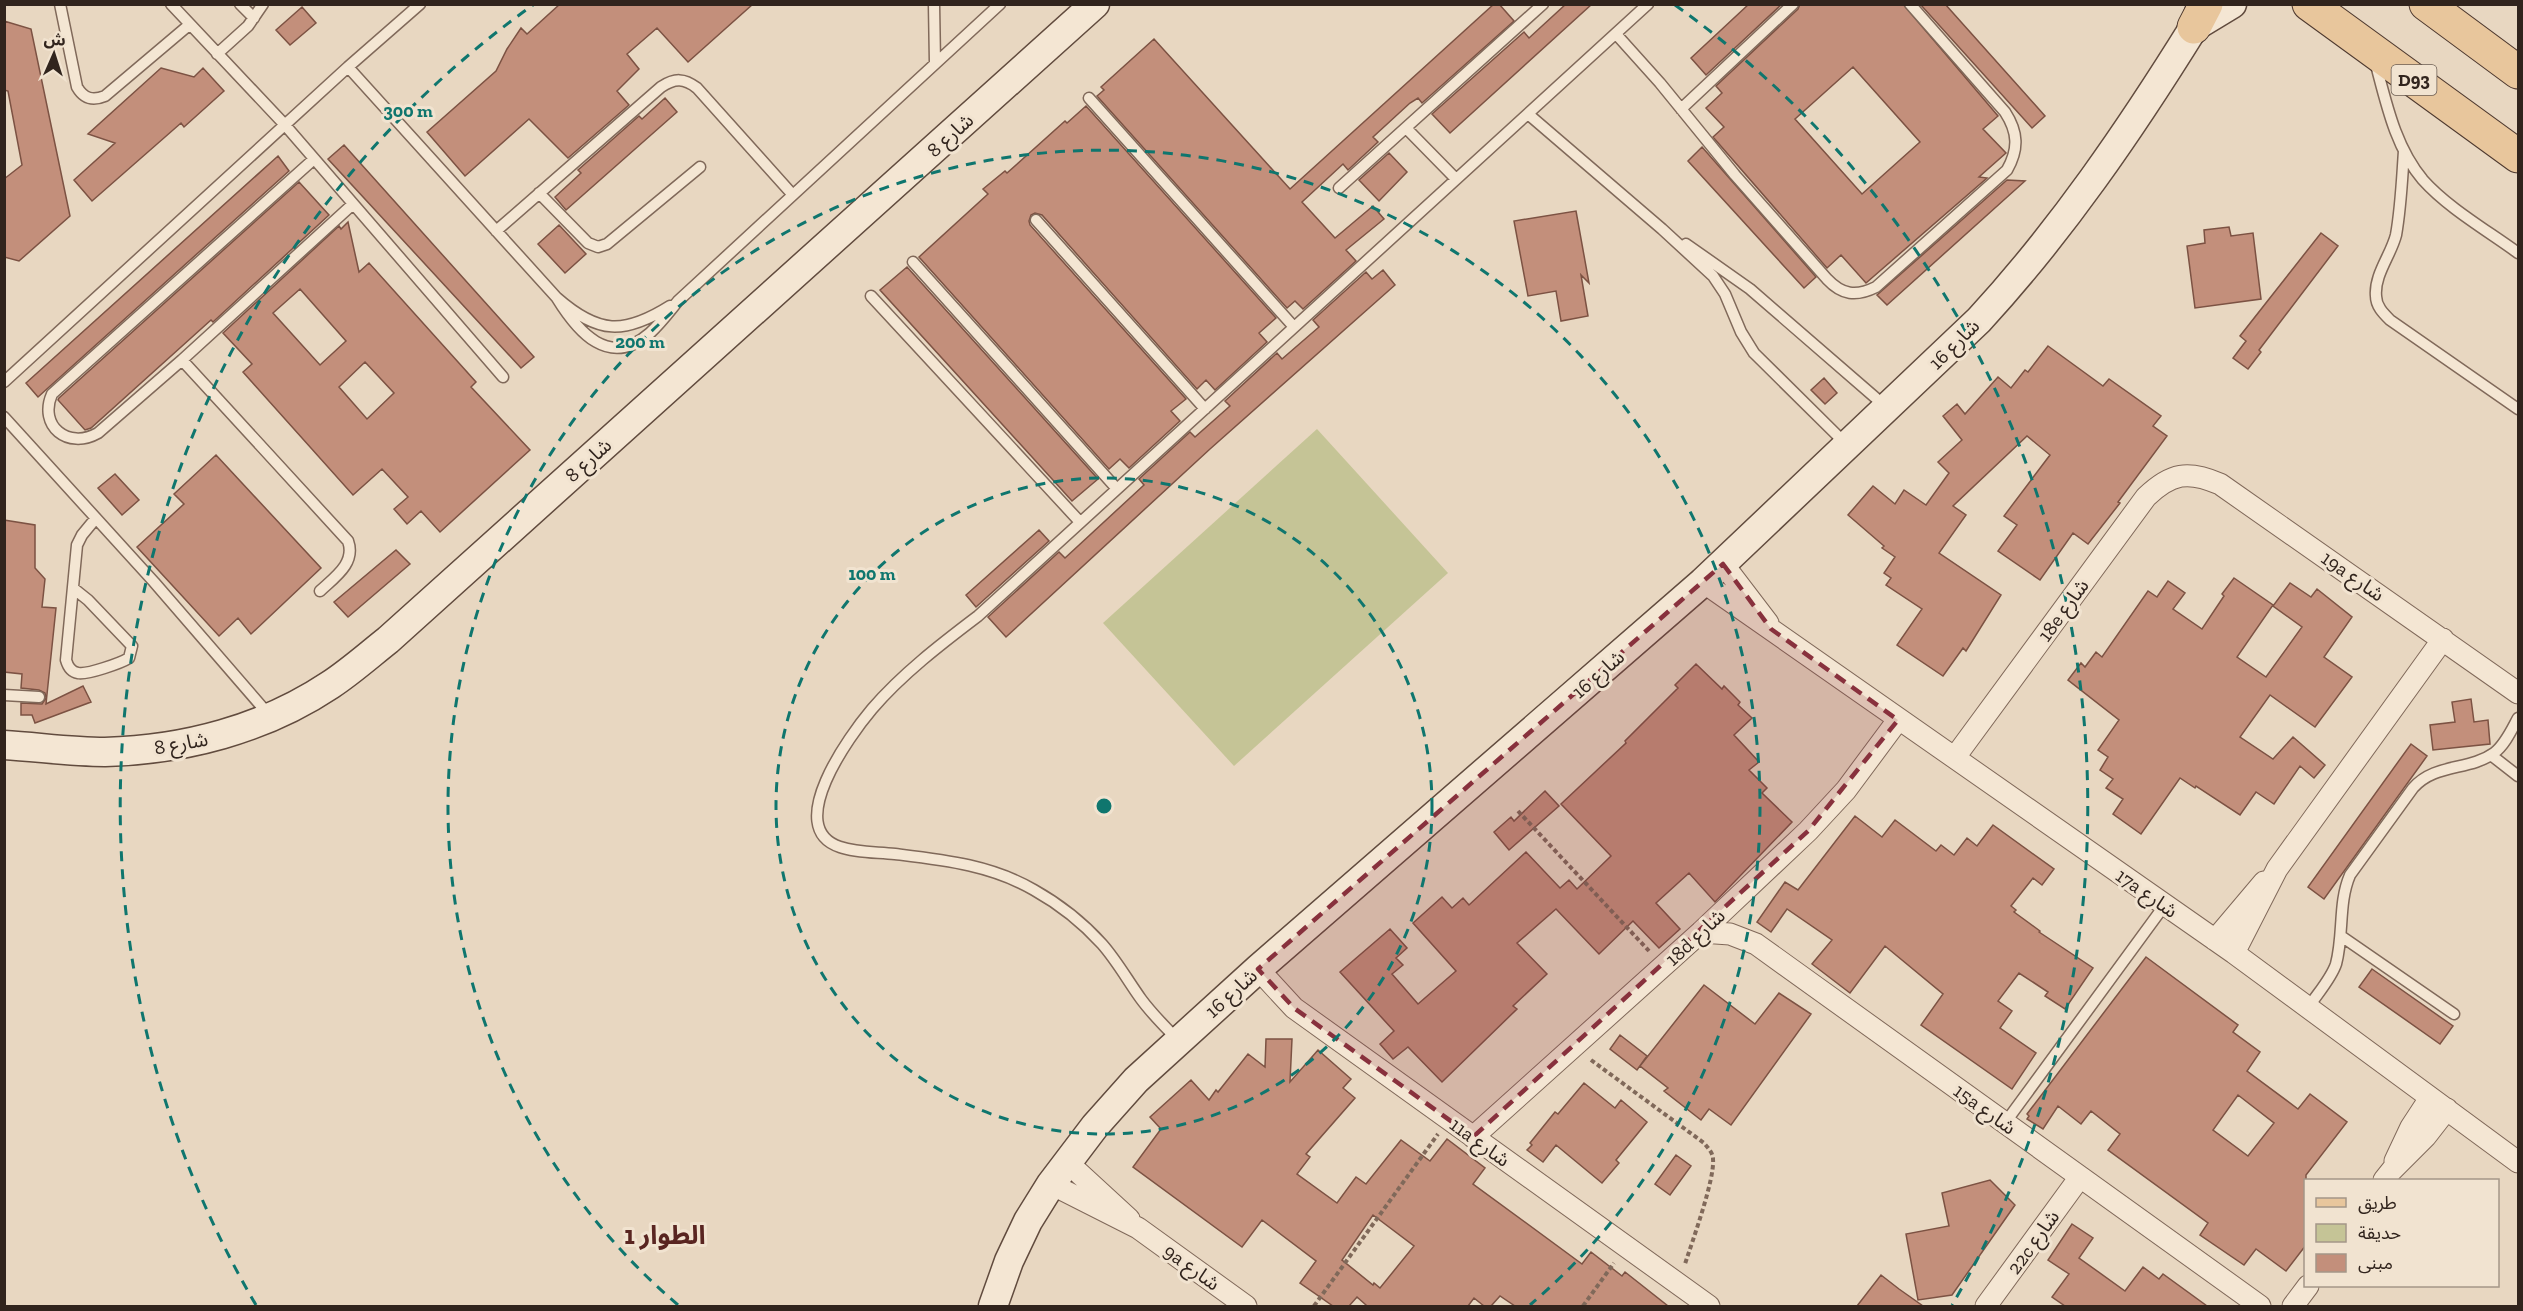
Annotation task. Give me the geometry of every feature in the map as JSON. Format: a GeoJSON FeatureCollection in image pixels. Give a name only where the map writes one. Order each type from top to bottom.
{"type":"FeatureCollection","features":[{"type":"Feature","properties":{"kind":"main road","name":"D93"},"geometry":{"type":"LineString","coordinates":[[2309,4],[2518,156]]}},
{"type":"Feature","properties":{"kind":"main road"},"geometry":{"type":"LineString","coordinates":[[2426,4],[2518,72]]}},
{"type":"Feature","properties":{"kind":"main road"},"geometry":{"type":"LineString","coordinates":[[2450,4],[2518,54]]}},
{"type":"Feature","properties":{"kind":"street","name":"شارع 8"},"geometry":{"type":"LineString","coordinates":[[4,745],[103,752],[157,748],[211,738],[272,717],[330,685],[388,640],[1095,4]]}},
{"type":"Feature","properties":{"kind":"street","name":"شارع 16"},"geometry":{"type":"LineString","coordinates":[[993,1306],[1009,1261],[1028,1221],[1059,1173],[1129,1088],[1178,1040],[1258,969],[1713,573],[1934,365],[2021,274],[2104,162],[2201,12],[2232,4]]}},
{"type":"Feature","properties":{"kind":"street","name":"19a شارع"},"geometry":{"type":"LineString","coordinates":[[2180,475],[2201,475],[2220,484],[2518,693]]}},
{"type":"Feature","properties":{"kind":"street","name":"18e شارع"},"geometry":{"type":"LineString","coordinates":[[1955,757],[2146,497],[2161,483],[2180,475]]}},
{"type":"Feature","properties":{"kind":"street","name":"17a شارع"},"geometry":{"type":"LineString","coordinates":[[1713,573],[1738,609],[1772,629],[1898,720],[1955,757],[2234,953],[2438,1104],[2516,1156]]}},
{"type":"Feature","properties":{"kind":"street"},"geometry":{"type":"LineString","coordinates":[[2234,953],[2277,870],[2443,639]]}},
{"type":"Feature","properties":{"kind":"street","name":"18d شارع"},"geometry":{"type":"LineString","coordinates":[[1473,1137],[1701,932],[1814,826],[1846,790],[1898,720]]}},
{"type":"Feature","properties":{"kind":"street"},"geometry":{"type":"LineString","coordinates":[[2215,940],[2249,898],[2277,870]]}},
{"type":"Feature","properties":{"kind":"street","name":"15a شارع"},"geometry":{"type":"LineString","coordinates":[[1701,932],[1730,934],[1756,944],[2260,1306]]}},
{"type":"Feature","properties":{"kind":"street","name":"11a شارع"},"geometry":{"type":"LineString","coordinates":[[1258,969],[1294,1008],[1709,1306]]}},
{"type":"Feature","properties":{"kind":"street"},"geometry":{"type":"LineString","coordinates":[[2388,1175],[2426,1136],[2438,1104]]}},
{"type":"Feature","properties":{"kind":"street","name":"9a شارع"},"geometry":{"type":"LineString","coordinates":[[1059,1173],[1246,1306]]}},
{"type":"Feature","properties":{"kind":"street","name":"22c شارع"},"geometry":{"type":"LineString","coordinates":[[1986,1306],[2080,1176]]}},
{"type":"Feature","properties":{"kind":"street"},"geometry":{"type":"LineString","coordinates":[[2293,1306],[2307,1287]]}},
{"type":"Feature","properties":{"kind":"lane"},"geometry":{"type":"LineString","coordinates":[[60,4],[76,87],[88,99],[105,96],[189,25]]}},
{"type":"Feature","properties":{"kind":"lane"},"geometry":{"type":"LineString","coordinates":[[171,4],[285,125],[503,377]]}},
{"type":"Feature","properties":{"kind":"lane"},"geometry":{"type":"LineString","coordinates":[[240,4],[254,18]]}},
{"type":"Feature","properties":{"kind":"lane"},"geometry":{"type":"LineString","coordinates":[[217,54],[254,18],[262,4]]}},
{"type":"Feature","properties":{"kind":"lane"},"geometry":{"type":"LineString","coordinates":[[4,382],[420,4]]}},
{"type":"Feature","properties":{"kind":"lane"},"geometry":{"type":"LineString","coordinates":[[934,4],[935,63]]}},
{"type":"Feature","properties":{"kind":"lane"},"geometry":{"type":"LineString","coordinates":[[557,298],[570,319],[592,341],[610,347],[624,347],[649,334],[678,301],[1000,4]]}},
{"type":"Feature","properties":{"kind":"lane"},"geometry":{"type":"LineString","coordinates":[[1339,188],[1543,4]]}},
{"type":"Feature","properties":{"kind":"lane"},"geometry":{"type":"LineString","coordinates":[[1178,1040],[1151,1012],[1102,944],[1059,906],[1035,890],[981,867],[952,861],[839,847],[823,835],[816,821],[817,803],[822,789],[845,747],[872,709],[940,645],[978,616],[1648,4]]}},
{"type":"Feature","properties":{"kind":"lane"},"geometry":{"type":"LineString","coordinates":[[1681,109],[1793,4]]}},
{"type":"Feature","properties":{"kind":"lane"},"geometry":{"type":"LineString","coordinates":[[1616,34],[1735,175],[1827,279],[1837,289],[1850,294],[1863,293],[1876,287],[2007,170],[2016,147],[2012,123],[2005,112],[1910,4]]}},
{"type":"Feature","properties":{"kind":"lane"},"geometry":{"type":"LineString","coordinates":[[2371,49],[2389,112],[2404,151],[2423,180],[2438,194],[2518,253]]}},
{"type":"Feature","properties":{"kind":"lane"},"geometry":{"type":"LineString","coordinates":[[348,67],[557,298],[585,320],[599,326],[613,327],[638,323],[678,301]]}},
{"type":"Feature","properties":{"kind":"lane"},"geometry":{"type":"LineString","coordinates":[[496,231],[661,87],[679,79],[688,81],[697,88],[792,194]]}},
{"type":"Feature","properties":{"kind":"lane"},"geometry":{"type":"LineString","coordinates":[[1089,98],[1294,327]]}},
{"type":"Feature","properties":{"kind":"lane"},"geometry":{"type":"LineString","coordinates":[[1528,114],[1662,229],[1720,285],[1741,332],[1754,353],[1848,445]]}},
{"type":"Feature","properties":{"kind":"lane"},"geometry":{"type":"LineString","coordinates":[[1406,128],[1456,178]]}},
{"type":"Feature","properties":{"kind":"lane"},"geometry":{"type":"LineString","coordinates":[[2404,151],[2401,197],[2390,254],[2377,283],[2376,297],[2380,310],[2390,320],[2518,409]]}},
{"type":"Feature","properties":{"kind":"lane"},"geometry":{"type":"LineString","coordinates":[[314,159],[52,394],[47,408],[57,431],[73,439],[90,437],[182,360],[353,204]]}},
{"type":"Feature","properties":{"kind":"lane"},"geometry":{"type":"LineString","coordinates":[[539,193],[588,243],[598,248],[607,244],[700,167]]}},
{"type":"Feature","properties":{"kind":"lane"},"geometry":{"type":"LineString","coordinates":[[1036,220],[1205,408]]}},
{"type":"Feature","properties":{"kind":"lane"},"geometry":{"type":"LineString","coordinates":[[1662,229],[1741,281],[1888,408]]}},
{"type":"Feature","properties":{"kind":"lane"},"geometry":{"type":"LineString","coordinates":[[913,262],[1117,489]]}},
{"type":"Feature","properties":{"kind":"lane"},"geometry":{"type":"LineString","coordinates":[[871,296],[1080,522]]}},
{"type":"Feature","properties":{"kind":"lane"},"geometry":{"type":"LineString","coordinates":[[182,360],[348,541],[351,549],[350,558],[320,591]]}},
{"type":"Feature","properties":{"kind":"lane"},"geometry":{"type":"LineString","coordinates":[[4,417],[272,717]]}},
{"type":"Feature","properties":{"kind":"lane"},"geometry":{"type":"LineString","coordinates":[[73,588],[88,600],[132,646],[132,654],[129,658],[83,673],[71,671],[67,666],[73,588],[77,545],[96,518]]}},
{"type":"Feature","properties":{"kind":"lane"},"geometry":{"type":"LineString","coordinates":[[4,696],[39,697]]}},
{"type":"Feature","properties":{"kind":"lane"},"geometry":{"type":"LineString","coordinates":[[2308,1008],[2335,966],[2342,936],[2343,900],[2350,876],[2413,788],[2419,781],[2434,772],[2491,755],[2499,749],[2518,718]]}},
{"type":"Feature","properties":{"kind":"lane"},"geometry":{"type":"LineString","coordinates":[[2491,755],[2518,776]]}},
{"type":"Feature","properties":{"kind":"lane"},"geometry":{"type":"LineString","coordinates":[[2005,1124],[2164,906]]}},
{"type":"Feature","properties":{"kind":"lane"},"geometry":{"type":"LineString","coordinates":[[2342,936],[2454,1014]]}},
{"type":"Feature","properties":{"kind":"path"},"geometry":{"type":"LineString","coordinates":[[1518,812],[1663,966]]}},
{"type":"Feature","properties":{"kind":"path"},"geometry":{"type":"LineString","coordinates":[[1574,1047],[1704,1143],[1713,1157],[1711,1174],[1679,1285]]}},
{"type":"Feature","properties":{"kind":"path"},"geometry":{"type":"LineString","coordinates":[[1314,1306],[1449,1119]]}},
{"type":"Feature","properties":{"kind":"path"},"geometry":{"type":"LineString","coordinates":[[1583,1306],[1626,1246]]}},
{"type":"Feature","properties":{"kind":"highlighted area"},"geometry":{"type":"Polygon","coordinates":[[[1723,564],[1771,629],[1898,720],[1808,831],[1473,1137],[1294,1008],[1258,969],[1723,564]]]}},
{"type":"Feature","properties":{"kind":"green space"},"geometry":{"type":"Polygon","coordinates":[[[1317,429],[1448,573],[1234,766],[1103,623],[1317,429]]]}},
{"type":"Feature","properties":{"kind":"building"},"geometry":{"type":"Polygon","coordinates":[[[560,4],[753,4],[688,62],[657,28],[627,54],[639,69],[617,91],[629,105],[568,158],[529,119],[465,176],[427,132],[496,71],[521,28],[527,34],[560,4]]]}},
{"type":"Feature","properties":{"kind":"building"},"geometry":{"type":"Polygon","coordinates":[[[1494,4],[1499,4],[1514,21],[1422,103],[1418,98],[1410,103],[1373,137],[1378,142],[1348,170],[1343,164],[1302,202],[1335,238],[1373,206],[1384,219],[1346,250],[1356,261],[1303,309],[1295,301],[1287,308],[1097,96],[1104,90],[1101,87],[1154,39],[1290,189],[1494,4]]]}},
{"type":"Feature","properties":{"kind":"building"},"geometry":{"type":"Polygon","coordinates":[[[1566,4],[1592,4],[1450,133],[1432,114],[1524,32],[1529,38],[1566,4]]]}},
{"type":"Feature","properties":{"kind":"building"},"geometry":{"type":"Polygon","coordinates":[[[1749,4],[1782,4],[1706,75],[1691,58],[1749,4]]]}},
{"type":"Feature","properties":{"kind":"building"},"geometry":{"type":"Polygon","coordinates":[[[1800,4],[1903,4],[1998,116],[1983,129],[2006,153],[1979,177],[1987,178],[1866,283],[1841,255],[1827,268],[1713,137],[1724,127],[1706,108],[1722,93],[1716,86],[1798,9],[1800,4]],[[1853,67],[1795,119],[1862,194],[1920,142],[1853,67]]]}},
{"type":"Feature","properties":{"kind":"building"},"geometry":{"type":"Polygon","coordinates":[[[1920,4],[1945,4],[2045,116],[2032,128],[1920,4]]]}},
{"type":"Feature","properties":{"kind":"building"},"geometry":{"type":"Polygon","coordinates":[[[302,7],[316,23],[290,45],[276,30],[302,7]]]}},
{"type":"Feature","properties":{"kind":"building"},"geometry":{"type":"Polygon","coordinates":[[[4,21],[31,29],[70,216],[19,261],[4,257],[4,179],[22,165],[8,91],[4,90],[4,21]]]}},
{"type":"Feature","properties":{"kind":"building"},"geometry":{"type":"Polygon","coordinates":[[[161,68],[194,77],[203,68],[224,91],[184,127],[181,123],[92,201],[74,180],[115,143],[88,134],[161,68]]]}},
{"type":"Feature","properties":{"kind":"building"},"geometry":{"type":"Polygon","coordinates":[[[665,98],[677,112],[566,210],[555,197],[581,173],[578,170],[639,116],[642,119],[665,98]]]}},
{"type":"Feature","properties":{"kind":"building"},"geometry":{"type":"Polygon","coordinates":[[[1086,106],[1276,318],[1259,333],[1267,342],[1215,390],[1206,380],[1197,389],[1042,215],[1035,213],[1031,215],[1030,225],[1186,399],[1171,411],[1180,421],[1129,468],[1120,459],[1109,469],[919,257],[988,194],[983,189],[1005,171],[1007,173],[1065,121],[1067,123],[1086,106]]]}},
{"type":"Feature","properties":{"kind":"building"},"geometry":{"type":"Polygon","coordinates":[[[344,145],[534,357],[521,368],[328,159],[344,145]]]}},
{"type":"Feature","properties":{"kind":"building"},"geometry":{"type":"Polygon","coordinates":[[[1702,147],[1816,277],[1804,288],[1688,161],[1702,147]]]}},
{"type":"Feature","properties":{"kind":"building"},"geometry":{"type":"Polygon","coordinates":[[[1389,153],[1407,172],[1379,201],[1359,180],[1389,153]]]}},
{"type":"Feature","properties":{"kind":"building"},"geometry":{"type":"Polygon","coordinates":[[[278,156],[289,171],[38,397],[26,383],[278,156]]]}},
{"type":"Feature","properties":{"kind":"building"},"geometry":{"type":"Polygon","coordinates":[[[2007,180],[2025,181],[1887,305],[1877,295],[2007,180]]]}},
{"type":"Feature","properties":{"kind":"building"},"geometry":{"type":"Polygon","coordinates":[[[299,182],[329,215],[213,322],[211,320],[91,428],[85,430],[58,400],[59,398],[299,182]]]}},
{"type":"Feature","properties":{"kind":"building"},"geometry":{"type":"Polygon","coordinates":[[[1576,211],[1589,283],[1581,275],[1588,316],[1561,321],[1556,291],[1528,296],[1514,221],[1576,211]]]}},
{"type":"Feature","properties":{"kind":"building"},"geometry":{"type":"Polygon","coordinates":[[[348,222],[359,272],[369,263],[476,382],[471,387],[530,450],[440,532],[421,511],[407,524],[394,509],[408,497],[382,469],[353,495],[243,372],[252,364],[223,333],[339,226],[341,229],[348,222]],[[300,289],[273,313],[320,365],[346,341],[300,289]],[[365,362],[339,387],[367,419],[394,393],[365,362]]]}},
{"type":"Feature","properties":{"kind":"building"},"geometry":{"type":"Polygon","coordinates":[[[559,225],[586,254],[565,273],[538,244],[559,225]]]}},
{"type":"Feature","properties":{"kind":"building"},"geometry":{"type":"Polygon","coordinates":[[[2229,227],[2231,236],[2253,233],[2261,299],[2195,308],[2187,246],[2205,243],[2204,230],[2229,227]]]}},
{"type":"Feature","properties":{"kind":"building"},"geometry":{"type":"Polygon","coordinates":[[[2321,233],[2338,246],[2259,350],[2261,352],[2248,369],[2233,358],[2246,341],[2240,336],[2321,233]]]}},
{"type":"Feature","properties":{"kind":"building"},"geometry":{"type":"Polygon","coordinates":[[[907,267],[1098,479],[1072,501],[880,290],[907,267]]]}},
{"type":"Feature","properties":{"kind":"building"},"geometry":{"type":"Polygon","coordinates":[[[1383,270],[1395,285],[1210,449],[1006,637],[988,617],[1059,552],[1065,558],[1144,485],[1139,479],[1190,432],[1195,437],[1230,406],[1225,401],[1277,353],[1282,359],[1319,327],[1313,320],[1366,272],[1372,279],[1383,270]]]}},
{"type":"Feature","properties":{"kind":"building"},"geometry":{"type":"Polygon","coordinates":[[[2048,346],[2103,386],[2109,379],[2161,416],[2153,426],[2167,436],[2088,544],[2073,533],[2040,580],[1998,551],[2017,525],[2004,516],[2050,455],[2027,436],[1953,506],[1966,515],[1939,553],[2001,595],[1966,651],[1963,648],[1943,676],[1897,645],[1922,609],[1886,585],[1891,578],[1884,573],[1895,557],[1882,548],[1884,546],[1848,515],[1873,486],[1895,504],[1904,490],[1926,505],[1949,473],[1938,462],[1962,440],[1943,416],[1957,404],[1965,414],[1998,377],[2011,388],[2025,370],[2028,372],[2048,346]]]}},
{"type":"Feature","properties":{"kind":"building"},"geometry":{"type":"Polygon","coordinates":[[[1824,378],[1837,393],[1825,404],[1811,390],[1824,378]]]}},
{"type":"Feature","properties":{"kind":"building"},"geometry":{"type":"Polygon","coordinates":[[[216,455],[321,568],[251,634],[238,618],[219,636],[137,547],[184,504],[174,494],[216,455]]]}},
{"type":"Feature","properties":{"kind":"building"},"geometry":{"type":"Polygon","coordinates":[[[115,474],[139,500],[122,515],[98,488],[115,474]]]}},
{"type":"Feature","properties":{"kind":"building"},"geometry":{"type":"Polygon","coordinates":[[[4,520],[35,525],[35,568],[45,579],[42,607],[56,608],[46,704],[83,686],[91,702],[35,723],[32,715],[21,715],[21,703],[42,704],[46,698],[45,693],[21,688],[22,674],[4,672],[4,520]]]}},
{"type":"Feature","properties":{"kind":"building"},"geometry":{"type":"Polygon","coordinates":[[[1039,530],[1049,541],[976,607],[966,595],[1039,530]]]}},
{"type":"Feature","properties":{"kind":"building"},"geometry":{"type":"Polygon","coordinates":[[[396,550],[410,564],[348,617],[334,602],[396,550]]]}},
{"type":"Feature","properties":{"kind":"building"},"geometry":{"type":"Polygon","coordinates":[[[2234,578],[2273,605],[2237,657],[2266,677],[2302,627],[2273,606],[2290,583],[2311,597],[2317,589],[2352,617],[2324,657],[2352,677],[2315,727],[2270,695],[2240,737],[2273,759],[2293,737],[2325,765],[2314,778],[2300,766],[2274,804],[2256,792],[2240,815],[2180,778],[2141,834],[2113,814],[2123,799],[2106,788],[2113,779],[2100,770],[2108,757],[2098,750],[2119,720],[2068,680],[2081,663],[2085,667],[2096,652],[2102,657],[2148,591],[2157,597],[2168,581],[2185,593],[2173,609],[2202,629],[2234,578]]]}},
{"type":"Feature","properties":{"kind":"building"},"geometry":{"type":"Polygon","coordinates":[[[1696,664],[1722,689],[1724,686],[1740,702],[1738,705],[1752,718],[1734,735],[1759,762],[1749,770],[1767,788],[1762,793],[1792,822],[1715,902],[1689,873],[1656,903],[1680,929],[1659,948],[1633,921],[1599,954],[1556,909],[1517,943],[1547,974],[1513,1006],[1517,1009],[1442,1082],[1408,1047],[1393,1059],[1380,1044],[1394,1031],[1340,972],[1390,929],[1407,948],[1396,958],[1403,965],[1392,974],[1418,1004],[1456,971],[1413,923],[1442,897],[1452,908],[1463,898],[1469,905],[1526,852],[1560,888],[1569,880],[1577,889],[1611,856],[1561,804],[1626,743],[1625,741],[1678,688],[1675,685],[1696,664]]]}},
{"type":"Feature","properties":{"kind":"building"},"geometry":{"type":"Polygon","coordinates":[[[2471,699],[2474,722],[2488,720],[2490,744],[2433,750],[2430,725],[2455,722],[2452,702],[2471,699]]]}},
{"type":"Feature","properties":{"kind":"building"},"geometry":{"type":"Polygon","coordinates":[[[2411,744],[2427,756],[2324,899],[2308,887],[2411,744]]]}},
{"type":"Feature","properties":{"kind":"building"},"geometry":{"type":"Polygon","coordinates":[[[1545,791],[1559,806],[1509,850],[1494,832],[1511,817],[1514,821],[1545,791]]]}},
{"type":"Feature","properties":{"kind":"building"},"geometry":{"type":"Polygon","coordinates":[[[1855,816],[1882,837],[1895,820],[1936,851],[1941,845],[1954,855],[1967,838],[1977,846],[1993,825],[2054,869],[2042,885],[2033,878],[2011,906],[2016,910],[2014,912],[2039,932],[2093,968],[2065,1009],[2045,996],[2048,992],[2019,973],[1998,1001],[2012,1011],[2000,1028],[2036,1053],[2012,1089],[1921,1025],[1943,994],[1885,946],[1850,993],[1812,964],[1832,940],[1787,909],[1771,932],[1757,922],[1785,882],[1798,890],[1855,816]]]}},
{"type":"Feature","properties":{"kind":"building"},"geometry":{"type":"Polygon","coordinates":[[[2146,957],[2238,1025],[2233,1032],[2260,1052],[2247,1071],[2298,1109],[2310,1094],[2347,1122],[2304,1179],[2304,1248],[2286,1271],[2256,1249],[2244,1265],[2200,1235],[2208,1223],[2108,1150],[2120,1134],[2091,1111],[2081,1124],[2058,1106],[2043,1129],[2027,1119],[2029,1116],[2027,1114],[2146,957]],[[2238,1095],[2213,1130],[2248,1156],[2274,1123],[2238,1095]]]}},
{"type":"Feature","properties":{"kind":"building"},"geometry":{"type":"Polygon","coordinates":[[[2372,969],[2453,1026],[2440,1044],[2359,987],[2372,969]]]}},
{"type":"Feature","properties":{"kind":"building"},"geometry":{"type":"Polygon","coordinates":[[[1704,985],[1755,1024],[1779,993],[1811,1014],[1731,1125],[1709,1109],[1701,1120],[1664,1091],[1668,1088],[1640,1066],[1704,985]]]}},
{"type":"Feature","properties":{"kind":"building"},"geometry":{"type":"Polygon","coordinates":[[[1620,1035],[1647,1056],[1637,1070],[1610,1049],[1620,1035]]]}},
{"type":"Feature","properties":{"kind":"building"},"geometry":{"type":"Polygon","coordinates":[[[1266,1039],[1292,1039],[1290,1082],[1318,1050],[1351,1079],[1343,1088],[1355,1098],[1306,1154],[1310,1157],[1297,1174],[1337,1203],[1356,1177],[1366,1184],[1401,1140],[1430,1161],[1447,1139],[1485,1168],[1473,1184],[1582,1264],[1591,1252],[1622,1276],[1625,1272],[1668,1306],[1515,1306],[1500,1296],[1491,1306],[1484,1306],[1474,1298],[1468,1306],[1365,1306],[1357,1297],[1349,1306],[1333,1306],[1300,1283],[1316,1261],[1262,1220],[1242,1247],[1133,1167],[1161,1129],[1150,1117],[1191,1080],[1209,1100],[1248,1054],[1265,1067],[1266,1039]],[[1373,1215],[1342,1260],[1380,1288],[1414,1246],[1373,1215]]]}},
{"type":"Feature","properties":{"kind":"building"},"geometry":{"type":"Polygon","coordinates":[[[1584,1083],[1615,1108],[1621,1100],[1647,1122],[1616,1160],[1619,1163],[1602,1183],[1556,1145],[1543,1162],[1527,1150],[1555,1112],[1558,1114],[1584,1083]]]}},
{"type":"Feature","properties":{"kind":"building"},"geometry":{"type":"Polygon","coordinates":[[[1676,1155],[1691,1166],[1670,1195],[1655,1184],[1676,1155]]]}},
{"type":"Feature","properties":{"kind":"building"},"geometry":{"type":"Polygon","coordinates":[[[1990,1180],[2015,1205],[1952,1295],[1918,1300],[1906,1234],[1949,1226],[1942,1193],[1990,1180]]]}},
{"type":"Feature","properties":{"kind":"building"},"geometry":{"type":"Polygon","coordinates":[[[2072,1224],[2093,1238],[2079,1258],[2125,1291],[2143,1267],[2159,1279],[2163,1274],[2207,1306],[2065,1306],[2052,1297],[2069,1274],[2048,1260],[2072,1224]]]}},
{"type":"Feature","properties":{"kind":"building"},"geometry":{"type":"Polygon","coordinates":[[[1881,1275],[1899,1289],[1923,1306],[1857,1306],[1881,1275]]]}},
{"type":"Feature","properties":{"kind":"district","name":"الطوار 1"},"geometry":{"type":"Point","coordinates":[665,1235]}}]}
